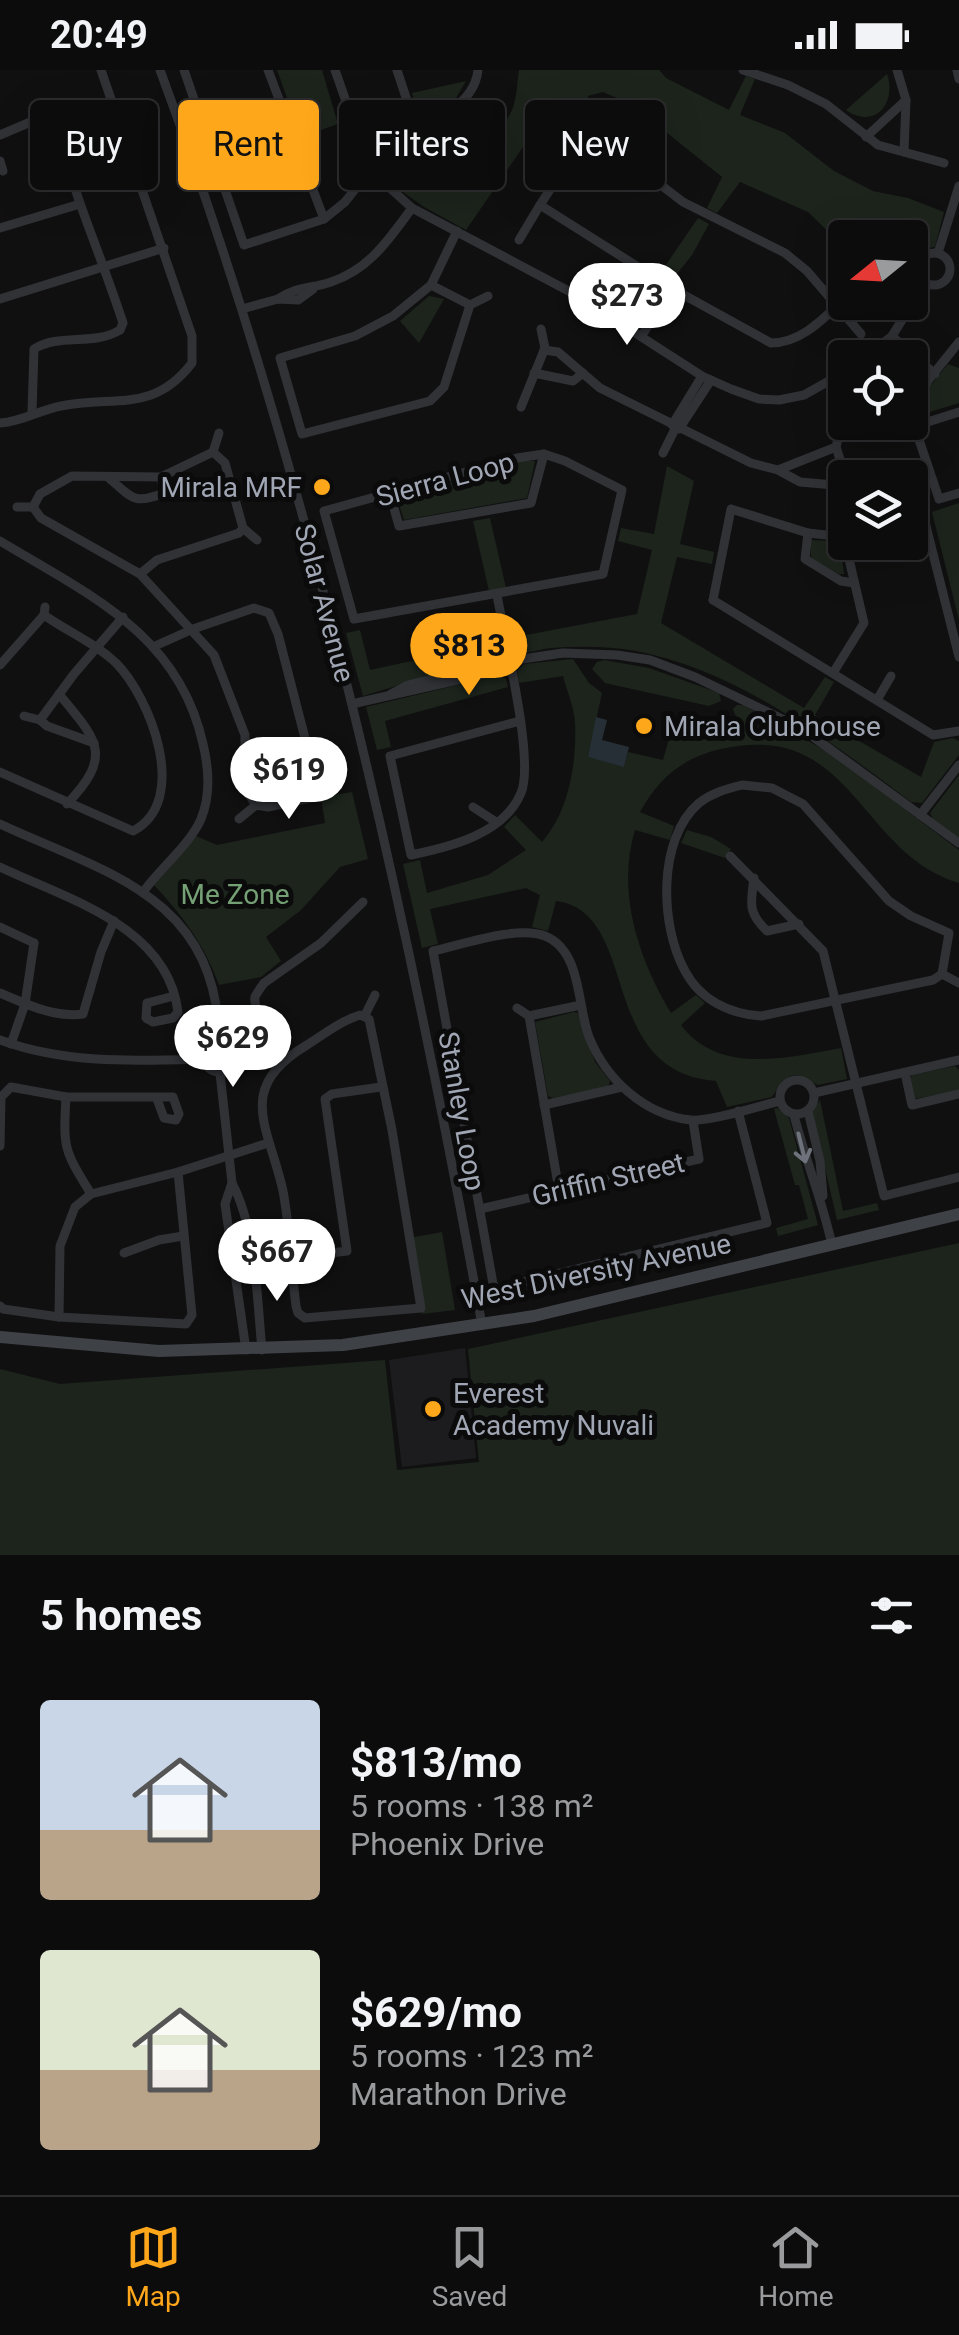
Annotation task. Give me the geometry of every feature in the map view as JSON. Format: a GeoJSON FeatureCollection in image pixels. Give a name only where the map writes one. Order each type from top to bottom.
{"type":"FeatureCollection","features":[{"type":"Feature","properties":{"kind":"street"},"geometry":{"type":"LineString","coordinates":[[0,423],[66,405],[130,402],[175,383],[192,363],[192,336],[101,70]]}},
{"type":"Feature","properties":{"kind":"street","name":"Solar Avenue"},"geometry":{"type":"LineString","coordinates":[[160,70],[242,309],[352,704],[444,1120],[482,1325]]}},
{"type":"Feature","properties":{"kind":"street"},"geometry":{"type":"LineString","coordinates":[[184,70],[244,245],[324,219],[355,190]]}},
{"type":"Feature","properties":{"kind":"street"},"geometry":{"type":"LineString","coordinates":[[268,70],[324,219]]}},
{"type":"Feature","properties":{"kind":"street"},"geometry":{"type":"LineString","coordinates":[[335,70],[344,100]]}},
{"type":"Feature","properties":{"kind":"street"},"geometry":{"type":"LineString","coordinates":[[397,70],[407,100]]}},
{"type":"Feature","properties":{"kind":"street"},"geometry":{"type":"LineString","coordinates":[[465,100],[476,84],[478,70]]}},
{"type":"Feature","properties":{"kind":"street"},"geometry":{"type":"LineString","coordinates":[[743,70],[788,84],[826,104],[878,145],[944,163]]}},
{"type":"Feature","properties":{"kind":"street"},"geometry":{"type":"LineString","coordinates":[[898,70],[906,100],[904,152]]}},
{"type":"Feature","properties":{"kind":"street"},"geometry":{"type":"LineString","coordinates":[[957,70],[959,78]]}},
{"type":"Feature","properties":{"kind":"street"},"geometry":{"type":"LineString","coordinates":[[866,137],[906,100]]}},
{"type":"Feature","properties":{"kind":"street"},"geometry":{"type":"LineString","coordinates":[[0,135],[30,122]]}},
{"type":"Feature","properties":{"kind":"street"},"geometry":{"type":"LineString","coordinates":[[519,240],[540,205],[586,146],[596,142],[610,146],[683,202],[785,253],[808,271],[828,295]]}},
{"type":"Feature","properties":{"kind":"street"},"geometry":{"type":"LineString","coordinates":[[938,253],[959,186]]}},
{"type":"Feature","properties":{"kind":"street"},"geometry":{"type":"LineString","coordinates":[[32,412],[32,353],[37,346],[105,337],[120,330],[123,323],[76,190]]}},
{"type":"Feature","properties":{"kind":"street"},"geometry":{"type":"LineString","coordinates":[[392,190],[412,208],[578,296],[706,378],[758,398],[779,400],[804,396],[828,382]]}},
{"type":"Feature","properties":{"kind":"street"},"geometry":{"type":"LineString","coordinates":[[0,228],[80,204]]}},
{"type":"Feature","properties":{"kind":"street"},"geometry":{"type":"LineString","coordinates":[[540,205],[770,344],[784,343],[813,328],[828,314]]}},
{"type":"Feature","properties":{"kind":"street"},"geometry":{"type":"LineString","coordinates":[[242,309],[278,299],[294,288],[315,287],[354,273],[376,256],[412,208]]}},
{"type":"Feature","properties":{"kind":"street"},"geometry":{"type":"LineString","coordinates":[[457,231],[431,285],[374,328],[280,358],[302,434],[430,402],[444,387],[470,304],[488,296]]}},
{"type":"Feature","properties":{"kind":"street"},"geometry":{"type":"LineString","coordinates":[[0,298],[164,248]]}},
{"type":"Feature","properties":{"kind":"street"},"geometry":{"type":"LineString","coordinates":[[928,253],[938,253],[947,259],[954,271],[946,281],[928,283]]}},
{"type":"Feature","properties":{"kind":"street"},"geometry":{"type":"LineString","coordinates":[[946,281],[959,286]]}},
{"type":"Feature","properties":{"kind":"street"},"geometry":{"type":"LineString","coordinates":[[431,285],[470,304]]}},
{"type":"Feature","properties":{"kind":"street"},"geometry":{"type":"LineString","coordinates":[[638,332],[669,286]]}},
{"type":"Feature","properties":{"kind":"street"},"geometry":{"type":"LineString","coordinates":[[848,320],[860,334]]}},
{"type":"Feature","properties":{"kind":"street"},"geometry":{"type":"LineString","coordinates":[[886,340],[900,320]]}},
{"type":"Feature","properties":{"kind":"street"},"geometry":{"type":"LineString","coordinates":[[120,330],[132,336]]}},
{"type":"Feature","properties":{"kind":"street"},"geometry":{"type":"LineString","coordinates":[[521,407],[544,350],[541,330]]}},
{"type":"Feature","properties":{"kind":"street"},"geometry":{"type":"LineString","coordinates":[[889,338],[934,374]]}},
{"type":"Feature","properties":{"kind":"street"},"geometry":{"type":"LineString","coordinates":[[928,382],[957,348]]}},
{"type":"Feature","properties":{"kind":"street"},"geometry":{"type":"LineString","coordinates":[[544,350],[558,352],[600,388],[751,463],[778,470],[800,482],[828,484]]}},
{"type":"Feature","properties":{"kind":"street"},"geometry":{"type":"LineString","coordinates":[[534,373],[573,380],[583,373]]}},
{"type":"Feature","properties":{"kind":"street"},"geometry":{"type":"LineString","coordinates":[[662,453],[706,378]]}},
{"type":"Feature","properties":{"kind":"street"},"geometry":{"type":"LineString","coordinates":[[928,422],[959,412]]}},
{"type":"Feature","properties":{"kind":"street"},"geometry":{"type":"LineString","coordinates":[[33,508],[40,494],[67,478],[161,477],[213,452],[219,433]]}},
{"type":"Feature","properties":{"kind":"street"},"geometry":{"type":"LineString","coordinates":[[838,440],[836,448],[840,460]]}},
{"type":"Feature","properties":{"kind":"street"},"geometry":{"type":"LineString","coordinates":[[920,440],[939,499],[959,492]]}},
{"type":"Feature","properties":{"kind":"street"},"geometry":{"type":"LineString","coordinates":[[778,470],[836,448]]}},
{"type":"Feature","properties":{"kind":"street"},"geometry":{"type":"LineString","coordinates":[[213,452],[226,464],[243,528],[257,540]]}},
{"type":"Feature","properties":{"kind":"street"},"geometry":{"type":"LineString","coordinates":[[537,515],[530,503],[544,454]]}},
{"type":"Feature","properties":{"kind":"street","name":"Sierra Loop"},"geometry":{"type":"LineString","coordinates":[[544,454],[622,490],[606,579],[354,619],[324,511],[544,454]]}},
{"type":"Feature","properties":{"kind":"street"},"geometry":{"type":"LineString","coordinates":[[107,477],[135,500],[143,501],[164,493],[161,477]]}},
{"type":"Feature","properties":{"kind":"street"},"geometry":{"type":"LineString","coordinates":[[622,490],[634,485]]}},
{"type":"Feature","properties":{"kind":"street"},"geometry":{"type":"LineString","coordinates":[[390,494],[399,526],[530,503]]}},
{"type":"Feature","properties":{"kind":"street"},"geometry":{"type":"LineString","coordinates":[[16,507],[33,508],[41,518],[140,574],[193,629],[214,655],[245,735],[245,789],[256,805],[268,807],[320,796],[269,612],[254,608],[193,629],[156,646]]}},
{"type":"Feature","properties":{"kind":"street"},"geometry":{"type":"LineString","coordinates":[[828,536],[731,510],[708,602],[933,735],[959,731]]}},
{"type":"Feature","properties":{"kind":"street"},"geometry":{"type":"LineString","coordinates":[[140,574],[157,560],[239,534],[243,528]]}},
{"type":"Feature","properties":{"kind":"street"},"geometry":{"type":"LineString","coordinates":[[805,559],[808,533]]}},
{"type":"Feature","properties":{"kind":"street"},"geometry":{"type":"LineString","coordinates":[[928,534],[959,657]]}},
{"type":"Feature","properties":{"kind":"street"},"geometry":{"type":"LineString","coordinates":[[0,541],[123,618],[156,646],[189,700],[208,767],[208,791],[201,819],[144,891]]}},
{"type":"Feature","properties":{"kind":"street"},"geometry":{"type":"LineString","coordinates":[[805,559],[841,581],[854,583]]}},
{"type":"Feature","properties":{"kind":"street"},"geometry":{"type":"LineString","coordinates":[[794,563],[805,559]]}},
{"type":"Feature","properties":{"kind":"street"},"geometry":{"type":"LineString","coordinates":[[833,674],[864,623],[849,560]]}},
{"type":"Feature","properties":{"kind":"street"},"geometry":{"type":"LineString","coordinates":[[497,595],[508,663],[520,722],[525,754],[521,794],[496,822],[472,839],[411,856],[390,756],[520,722]]}},
{"type":"Feature","properties":{"kind":"street"},"geometry":{"type":"LineString","coordinates":[[0,665],[45,611],[98,647],[119,666],[145,708],[159,749],[162,791],[155,809],[133,831],[0,772]]}},
{"type":"Feature","properties":{"kind":"street"},"geometry":{"type":"LineString","coordinates":[[40,720],[123,618]]}},
{"type":"Feature","properties":{"kind":"street"},"geometry":{"type":"LineString","coordinates":[[352,704],[392,694],[410,694],[497,671],[508,663],[563,654],[617,654],[650,660],[695,676],[801,728],[959,843]]}},
{"type":"Feature","properties":{"kind":"street"},"geometry":{"type":"LineString","coordinates":[[877,700],[891,676]]}},
{"type":"Feature","properties":{"kind":"street"},"geometry":{"type":"LineString","coordinates":[[59,694],[89,732],[96,763],[67,804]]}},
{"type":"Feature","properties":{"kind":"street"},"geometry":{"type":"LineString","coordinates":[[24,716],[94,744]]}},
{"type":"Feature","properties":{"kind":"street"},"geometry":{"type":"LineString","coordinates":[[920,815],[959,765]]}},
{"type":"Feature","properties":{"kind":"street"},"geometry":{"type":"LineString","coordinates":[[742,786],[772,788],[802,804],[889,901],[911,916],[954,933],[942,974],[932,980],[784,1014],[738,1014],[716,1004],[685,972],[673,940],[668,904],[676,836],[699,804],[718,791],[742,786]]}},
{"type":"Feature","properties":{"kind":"street"},"geometry":{"type":"LineString","coordinates":[[240,819],[256,805]]}},
{"type":"Feature","properties":{"kind":"street"},"geometry":{"type":"LineString","coordinates":[[473,807],[496,822]]}},
{"type":"Feature","properties":{"kind":"street"},"geometry":{"type":"LineString","coordinates":[[0,824],[144,891],[187,932],[201,955],[214,994],[220,1036]]}},
{"type":"Feature","properties":{"kind":"street"},"geometry":{"type":"LineString","coordinates":[[730,856],[823,951],[884,1196],[959,1177]]}},
{"type":"Feature","properties":{"kind":"street"},"geometry":{"type":"LineString","coordinates":[[0,868],[114,921],[157,957],[174,996]]}},
{"type":"Feature","properties":{"kind":"street"},"geometry":{"type":"LineString","coordinates":[[754,878],[754,919],[766,931],[799,924]]}},
{"type":"Feature","properties":{"kind":"street"},"geometry":{"type":"LineString","coordinates":[[282,1059],[257,1010],[257,992],[320,943],[363,902]]}},
{"type":"Feature","properties":{"kind":"street"},"geometry":{"type":"LineString","coordinates":[[0,994],[72,1016],[83,1014],[114,921]]}},
{"type":"Feature","properties":{"kind":"street"},"geometry":{"type":"LineString","coordinates":[[0,927],[39,942],[12,1044]]}},
{"type":"Feature","properties":{"kind":"street","name":"Stanley Loop"},"geometry":{"type":"LineString","coordinates":[[693,1121],[644,1104],[606,1069],[581,1006],[576,976],[565,954],[548,936],[521,932],[433,952],[494,1289],[767,1223],[738,1111]]}},
{"type":"Feature","properties":{"kind":"street"},"geometry":{"type":"LineString","coordinates":[[942,974],[959,983]]}},
{"type":"Feature","properties":{"kind":"street"},"geometry":{"type":"LineString","coordinates":[[366,1015],[375,996]]}},
{"type":"Feature","properties":{"kind":"street"},"geometry":{"type":"LineString","coordinates":[[516,1008],[529,1016],[581,1006]]}},
{"type":"Feature","properties":{"kind":"street"},"geometry":{"type":"LineString","coordinates":[[366,1015],[370,1019],[392,1130],[421,1308],[306,1318],[296,1306],[282,1192],[268,1144],[263,1093],[269,1076],[282,1059],[352,1018],[366,1015]]}},
{"type":"Feature","properties":{"kind":"street"},"geometry":{"type":"LineString","coordinates":[[529,1016],[559,1190]]}},
{"type":"Feature","properties":{"kind":"street"},"geometry":{"type":"LineString","coordinates":[[220,1036],[231,1040],[238,1055],[235,1066],[220,1073],[209,1069],[202,1059],[205,1044],[220,1036]]}},
{"type":"Feature","properties":{"kind":"street"},"geometry":{"type":"LineString","coordinates":[[0,1040],[41,1053],[91,1059],[202,1059]]}},
{"type":"Feature","properties":{"kind":"street"},"geometry":{"type":"LineString","coordinates":[[814,1093],[959,1060]]}},
{"type":"Feature","properties":{"kind":"street"},"geometry":{"type":"LineString","coordinates":[[220,1073],[232,1183],[253,1263],[262,1350]]}},
{"type":"Feature","properties":{"kind":"street"},"geometry":{"type":"LineString","coordinates":[[905,1073],[912,1104],[959,1094]]}},
{"type":"Feature","properties":{"kind":"street"},"geometry":{"type":"LineString","coordinates":[[808,1111],[794,1114],[784,1108],[780,1101],[782,1089],[796,1080],[807,1083],[814,1093],[808,1111],[832,1245]]}},
{"type":"Feature","properties":{"kind":"street"},"geometry":{"type":"LineString","coordinates":[[0,1146],[1,1097],[11,1087],[66,1098],[157,1099]]}},
{"type":"Feature","properties":{"kind":"street"},"geometry":{"type":"LineString","coordinates":[[290,1258],[352,1254],[325,1098],[381,1087]]}},
{"type":"Feature","properties":{"kind":"street"},"geometry":{"type":"LineString","coordinates":[[544,1104],[622,1087]]}},
{"type":"Feature","properties":{"kind":"street"},"geometry":{"type":"LineString","coordinates":[[66,1098],[64,1142],[90,1194]]}},
{"type":"Feature","properties":{"kind":"street"},"geometry":{"type":"LineString","coordinates":[[693,1121],[780,1101]]}},
{"type":"Feature","properties":{"kind":"street"},"geometry":{"type":"LineString","coordinates":[[794,1114],[806,1166],[822,1198]]}},
{"type":"Feature","properties":{"kind":"street","name":"Griffin Street"},"geometry":{"type":"LineString","coordinates":[[480,1208],[699,1158],[693,1121]]}},
{"type":"Feature","properties":{"kind":"street"},"geometry":{"type":"LineString","coordinates":[[59,1317],[60,1246],[75,1207],[90,1194],[268,1144]]}},
{"type":"Feature","properties":{"kind":"street"},"geometry":{"type":"LineString","coordinates":[[0,1306],[59,1317],[186,1324],[192,1315],[178,1172]]}},
{"type":"Feature","properties":{"kind":"street"},"geometry":{"type":"LineString","coordinates":[[232,1183],[225,1204],[246,1350]]}},
{"type":"Feature","properties":{"kind":"street","name":"West Diversity Avenue"},"geometry":{"type":"LineString","coordinates":[[0,1337],[102,1348],[262,1350],[343,1346],[534,1316],[959,1214]]}},
{"type":"Feature","properties":{"kind":"street"},"geometry":{"type":"LineString","coordinates":[[124,1253],[183,1236]]}},
{"type":"Feature","properties":{"kind":"shaded area"},"geometry":{"type":"Polygon","coordinates":[[[596,717],[607,720],[602,740],[629,747],[624,767],[588,757],[596,717]]]}},
{"type":"Feature","properties":{"kind":"shaded area","name":"Everest Academy Nuvali"},"geometry":{"type":"Polygon","coordinates":[[[465,1348],[476,1458],[402,1467],[389,1360],[465,1348]]]}},
{"type":"Feature","properties":{"kind":"green space"},"geometry":{"type":"Polygon","coordinates":[[[277,70],[322,70],[338,124],[319,131],[319,100],[288,100],[277,70]]]}},
{"type":"Feature","properties":{"kind":"green space"},"geometry":{"type":"Polygon","coordinates":[[[519,70],[659,70],[666,78],[729,110],[746,76],[755,79],[740,115],[785,133],[834,171],[873,191],[908,198],[944,212],[935,247],[928,249],[928,220],[828,220],[828,231],[808,212],[740,182],[717,213],[707,208],[722,177],[665,131],[665,100],[622,100],[603,92],[588,96],[589,100],[525,100],[525,145],[505,173],[505,122],[516,95],[519,70]]]}},
{"type":"Feature","properties":{"kind":"green space"},"geometry":{"type":"Polygon","coordinates":[[[887,74],[889,95],[881,111],[866,117],[846,110],[887,74]]]}},
{"type":"Feature","properties":{"kind":"green space"},"geometry":{"type":"Polygon","coordinates":[[[466,81],[452,100],[414,100],[412,93],[466,81]]]}},
{"type":"Feature","properties":{"kind":"green space"},"geometry":{"type":"Polygon","coordinates":[[[400,190],[493,190],[466,230],[400,190]]]}},
{"type":"Feature","properties":{"kind":"green space"},"geometry":{"type":"Polygon","coordinates":[[[698,218],[709,224],[672,280],[661,272],[698,218]]]}},
{"type":"Feature","properties":{"kind":"green space"},"geometry":{"type":"Polygon","coordinates":[[[429,296],[444,299],[419,343],[400,321],[429,296]]]}},
{"type":"Feature","properties":{"kind":"green space"},"geometry":{"type":"Polygon","coordinates":[[[948,364],[959,368],[959,403],[928,412],[928,389],[948,364]]]}},
{"type":"Feature","properties":{"kind":"green space"},"geometry":{"type":"Polygon","coordinates":[[[517,461],[535,461],[527,498],[404,520],[397,498],[517,461]]]}},
{"type":"Feature","properties":{"kind":"green space"},"geometry":{"type":"Polygon","coordinates":[[[667,466],[694,481],[680,544],[714,552],[712,564],[677,557],[661,623],[804,708],[825,677],[834,682],[815,715],[921,777],[934,742],[953,738],[959,741],[959,755],[922,803],[911,802],[782,711],[711,674],[636,651],[604,647],[514,652],[510,638],[637,614],[652,550],[618,541],[621,528],[654,534],[667,466]]]}},
{"type":"Feature","properties":{"kind":"green space"},"geometry":{"type":"Polygon","coordinates":[[[959,503],[959,620],[932,512],[959,503]]]}},
{"type":"Feature","properties":{"kind":"green space"},"geometry":{"type":"Polygon","coordinates":[[[490,518],[506,588],[489,591],[473,521],[490,518]]]}},
{"type":"Feature","properties":{"kind":"green space"},"geometry":{"type":"Polygon","coordinates":[[[811,540],[828,541],[828,560],[842,560],[844,574],[839,574],[811,559],[811,540]]]}},
{"type":"Feature","properties":{"kind":"green space"},"geometry":{"type":"Polygon","coordinates":[[[360,630],[370,670],[499,642],[499,655],[363,696],[346,633],[360,630]]]}},
{"type":"Feature","properties":{"kind":"green space"},"geometry":{"type":"Polygon","coordinates":[[[573,659],[589,683],[602,693],[588,757],[624,766],[628,752],[663,760],[671,732],[704,735],[741,730],[733,709],[743,705],[830,753],[959,850],[959,883],[925,867],[898,845],[828,770],[800,753],[765,745],[721,749],[683,764],[655,789],[640,812],[674,826],[670,840],[635,830],[628,877],[641,948],[671,1013],[696,995],[705,1003],[681,1025],[697,1041],[735,1057],[778,1058],[841,1048],[847,1079],[818,1085],[798,1075],[790,1076],[772,1097],[727,1107],[716,1081],[678,1071],[652,1051],[635,1023],[600,932],[583,912],[556,901],[548,931],[532,927],[540,895],[526,888],[430,909],[438,944],[422,948],[403,864],[420,860],[427,893],[488,875],[526,850],[504,827],[515,815],[542,842],[559,816],[574,754],[572,705],[563,676],[519,683],[517,671],[524,664],[573,659]]]}},
{"type":"Feature","properties":{"kind":"green space"},"geometry":{"type":"Polygon","coordinates":[[[604,660],[649,668],[719,693],[721,701],[709,706],[605,683],[592,669],[604,660]]]}},
{"type":"Feature","properties":{"kind":"green space"},"geometry":{"type":"Polygon","coordinates":[[[499,675],[506,679],[508,687],[385,721],[391,747],[377,750],[366,707],[499,675]]]}},
{"type":"Feature","properties":{"kind":"green space"},"geometry":{"type":"Polygon","coordinates":[[[959,775],[959,838],[930,813],[959,775]]]}},
{"type":"Feature","properties":{"kind":"green space","name":"Me Zone"},"geometry":{"type":"Polygon","coordinates":[[[352,792],[368,859],[340,867],[301,910],[266,937],[281,961],[261,977],[219,985],[192,931],[153,884],[196,836],[217,845],[325,823],[321,797],[352,792]]]}},
{"type":"Feature","properties":{"kind":"green space"},"geometry":{"type":"Polygon","coordinates":[[[687,830],[711,837],[731,849],[725,858],[681,843],[687,830]]]}},
{"type":"Feature","properties":{"kind":"green space"},"geometry":{"type":"Polygon","coordinates":[[[578,1013],[595,1062],[610,1081],[608,1087],[553,1098],[548,1096],[535,1022],[578,1013]]]}},
{"type":"Feature","properties":{"kind":"green space"},"geometry":{"type":"Polygon","coordinates":[[[955,1066],[959,1070],[959,1091],[914,1099],[912,1075],[955,1066]]]}},
{"type":"Feature","properties":{"kind":"green space"},"geometry":{"type":"Polygon","coordinates":[[[820,1100],[843,1211],[877,1203],[879,1210],[837,1220],[812,1112],[820,1100]]]}},
{"type":"Feature","properties":{"kind":"green space"},"geometry":{"type":"Polygon","coordinates":[[[774,1109],[789,1118],[818,1225],[778,1236],[776,1228],[808,1219],[799,1185],[795,1185],[774,1109]]]}},
{"type":"Feature","properties":{"kind":"green space"},"geometry":{"type":"Polygon","coordinates":[[[442,1232],[455,1310],[422,1314],[409,1238],[442,1232]]]}},
{"type":"Feature","properties":{"kind":"green space"},"geometry":{"type":"Polygon","coordinates":[[[959,1243],[959,1555],[0,1555],[0,1369],[60,1384],[385,1360],[397,1470],[479,1462],[468,1349],[959,1243]]]}},
{"type":"Feature","properties":{"kind":"place","name":"Mirala MRF"},"geometry":{"type":"Point","coordinates":[322,487]}},
{"type":"Feature","properties":{"kind":"place","name":"Mirala Clubhouse"},"geometry":{"type":"Point","coordinates":[644,726]}},
{"type":"Feature","properties":{"kind":"place","name":"Everest Academy Nuvali"},"geometry":{"type":"Point","coordinates":[433,1409]}}]}
